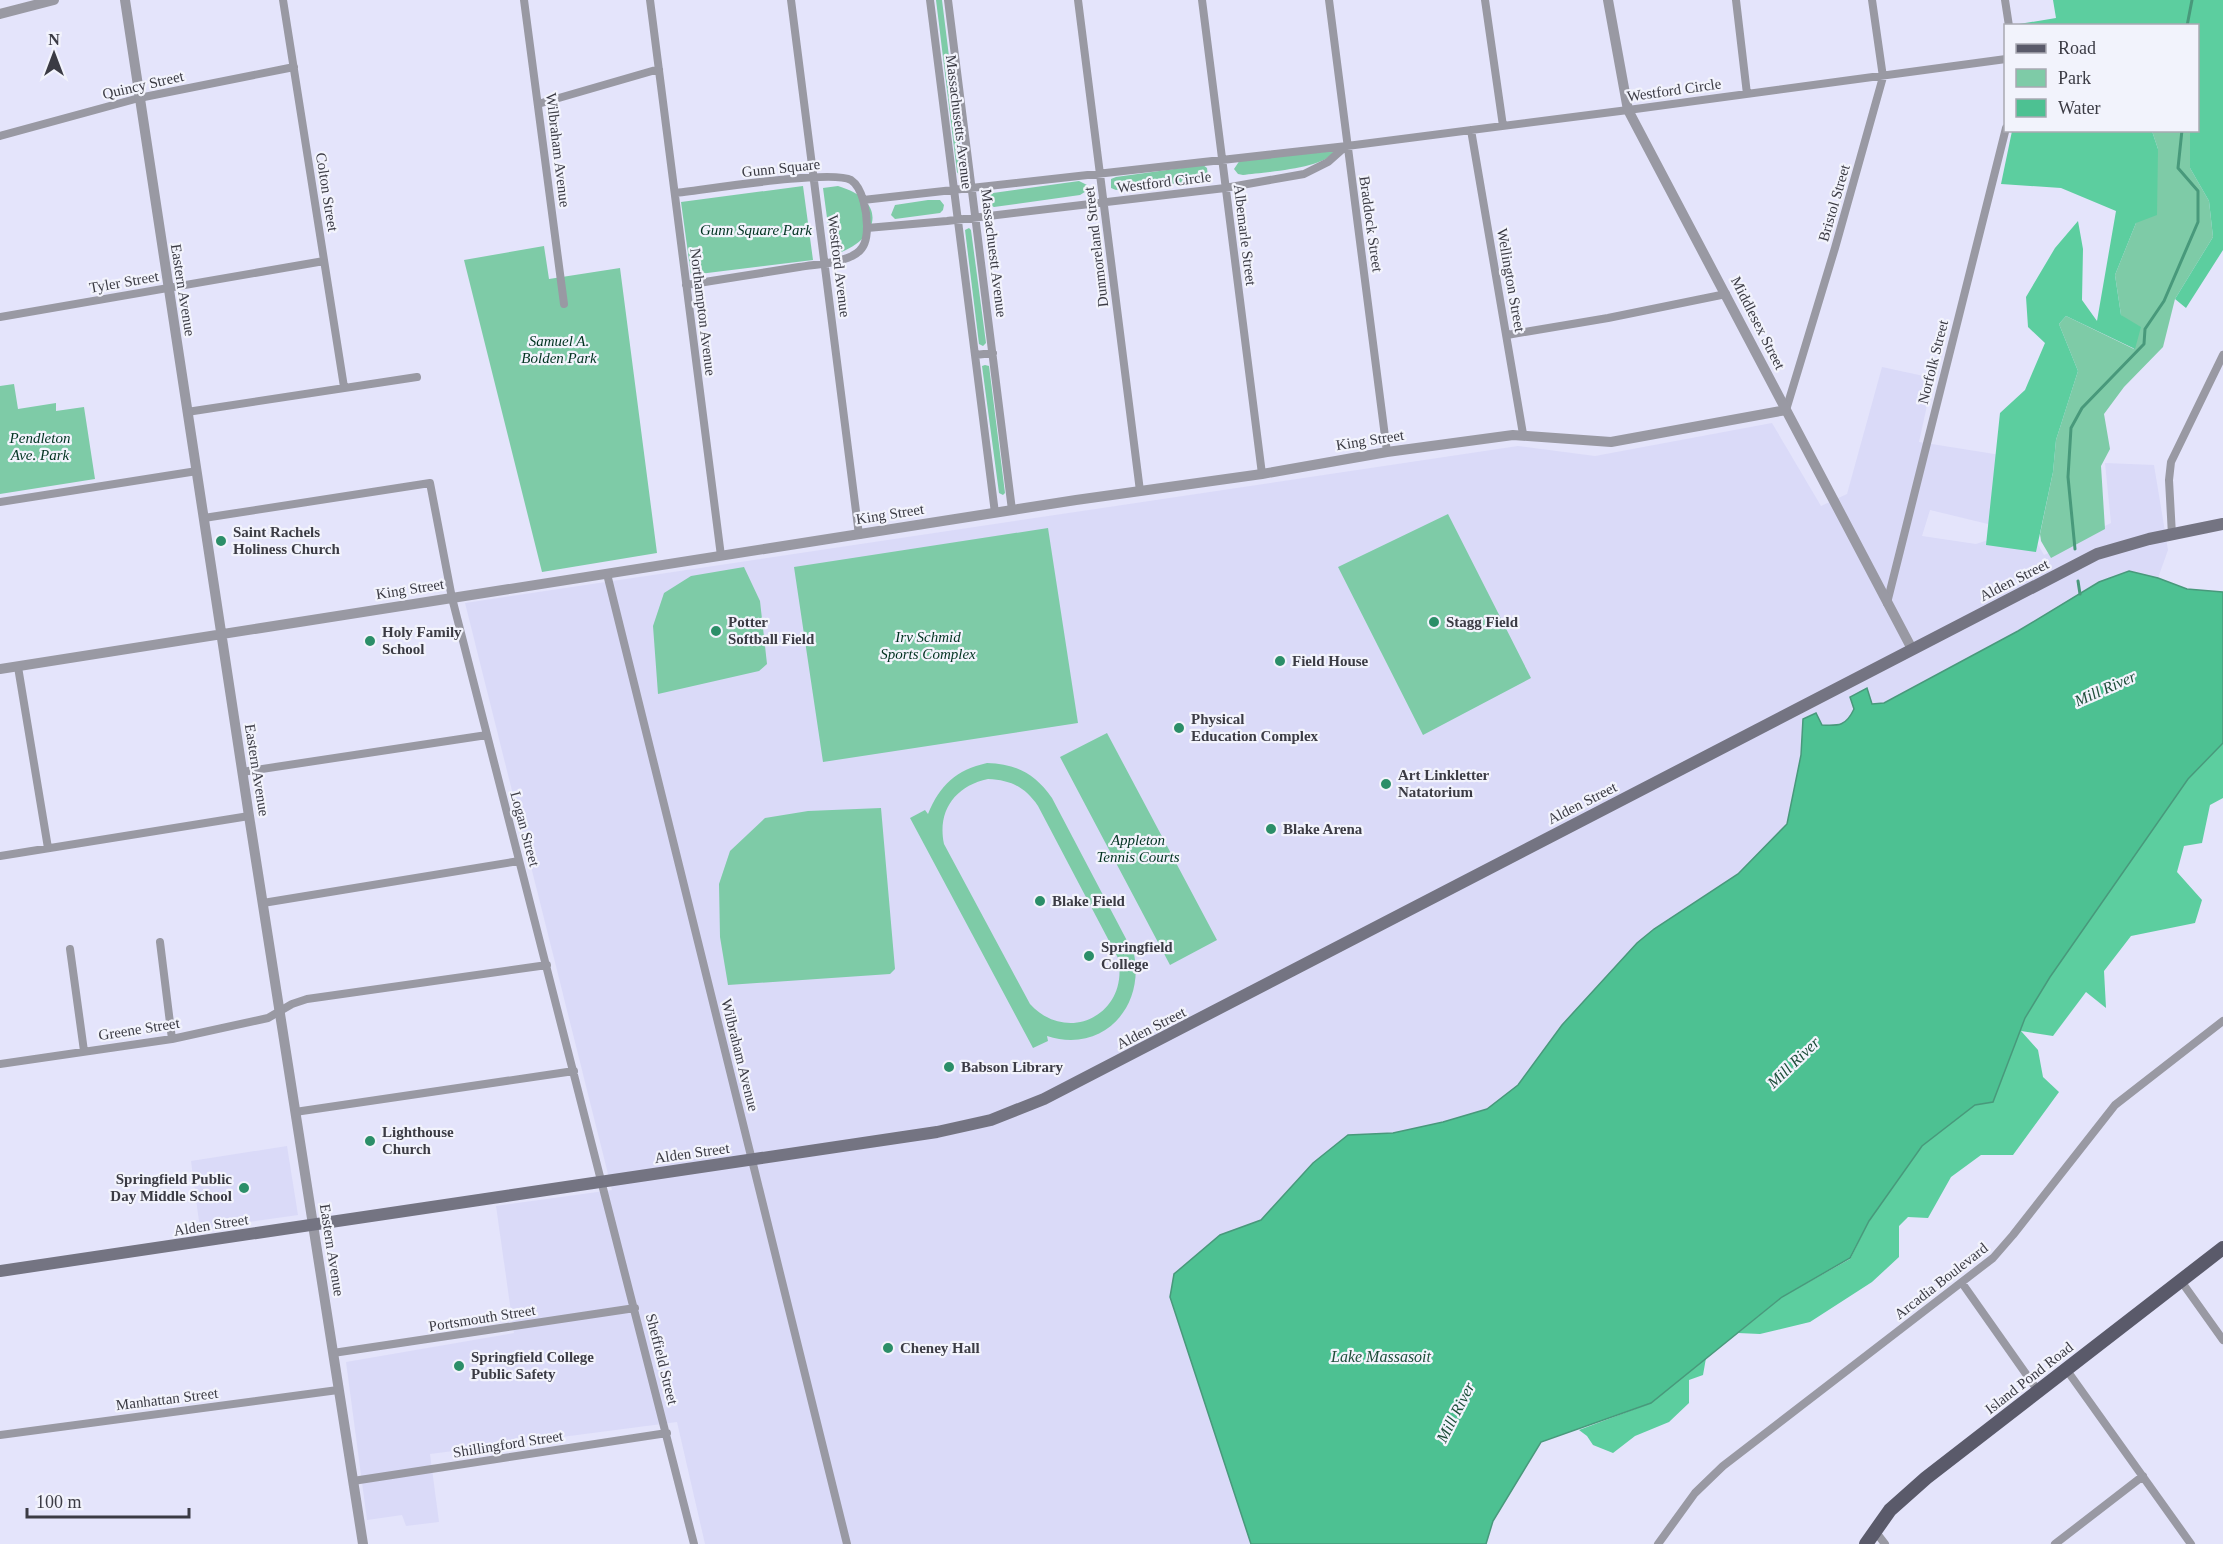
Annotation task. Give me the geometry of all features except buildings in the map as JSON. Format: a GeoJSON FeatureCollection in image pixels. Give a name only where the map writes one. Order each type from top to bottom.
{"type":"FeatureCollection","features":[{"type":"Feature","properties":{"kind":"main road","name":"Alden Street"},"geometry":{"type":"LineString","coordinates":[[0,1271],[946,1130],[998,1118],[1038,1102],[2103,552],[2223,524]]}},
{"type":"Feature","properties":{"kind":"main road","name":"Island Pond Road"},"geometry":{"type":"LineString","coordinates":[[1866,1544],[1890,1510],[1901,1499],[2223,1248]]}},
{"type":"Feature","properties":{"kind":"street"},"geometry":{"type":"LineString","coordinates":[[0,14],[54,0]]}},
{"type":"Feature","properties":{"kind":"street","name":"Eastern Avenue"},"geometry":{"type":"LineString","coordinates":[[125,0],[262,903],[363,1544]]}},
{"type":"Feature","properties":{"kind":"street","name":"Colton Street"},"geometry":{"type":"LineString","coordinates":[[283,0],[344,387]]}},
{"type":"Feature","properties":{"kind":"street","name":"Wilbraham Avenue"},"geometry":{"type":"LineString","coordinates":[[524,0],[564,304]]}},
{"type":"Feature","properties":{"kind":"street","name":"Northampton Avenue"},"geometry":{"type":"LineString","coordinates":[[650,0],[721,556]]}},
{"type":"Feature","properties":{"kind":"street","name":"Westford Avenue"},"geometry":{"type":"LineString","coordinates":[[790,0],[859,535]]}},
{"type":"Feature","properties":{"kind":"street","name":"Massachusetts Avenue"},"geometry":{"type":"LineString","coordinates":[[930,0],[995,513]]}},
{"type":"Feature","properties":{"kind":"street","name":"Massachuestt Avenue"},"geometry":{"type":"LineString","coordinates":[[948,0],[1012,510]]}},
{"type":"Feature","properties":{"kind":"street","name":"Dunmoreland Street"},"geometry":{"type":"LineString","coordinates":[[1078,0],[1140,491]]}},
{"type":"Feature","properties":{"kind":"street","name":"Albemarle Street"},"geometry":{"type":"LineString","coordinates":[[1202,0],[1262,474]]}},
{"type":"Feature","properties":{"kind":"street","name":"Braddock Street"},"geometry":{"type":"LineString","coordinates":[[1329,0],[1387,452]]}},
{"type":"Feature","properties":{"kind":"street"},"geometry":{"type":"LineString","coordinates":[[1485,0],[1503,126]]}},
{"type":"Feature","properties":{"kind":"street","name":"Middlesex Street"},"geometry":{"type":"LineString","coordinates":[[1608,0],[1628,110],[1912,649]]}},
{"type":"Feature","properties":{"kind":"street"},"geometry":{"type":"LineString","coordinates":[[1736,0],[1748,94]]}},
{"type":"Feature","properties":{"kind":"street","name":"Bristol Street"},"geometry":{"type":"LineString","coordinates":[[1786,410],[1883,77],[1872,0]]}},
{"type":"Feature","properties":{"kind":"street"},"geometry":{"type":"LineString","coordinates":[[2005,0],[2009,24]]}},
{"type":"Feature","properties":{"kind":"street","name":"Westford Circle"},"geometry":{"type":"LineString","coordinates":[[863,200],[1347,146],[2004,59]]}},
{"type":"Feature","properties":{"kind":"street","name":"Quincy Street"},"geometry":{"type":"LineString","coordinates":[[0,136],[139,98],[294,67]]}},
{"type":"Feature","properties":{"kind":"street"},"geometry":{"type":"LineString","coordinates":[[538,104],[659,69]]}},
{"type":"Feature","properties":{"kind":"street","name":"Wellington Street"},"geometry":{"type":"LineString","coordinates":[[1471,130],[1523,434]]}},
{"type":"Feature","properties":{"kind":"street","name":"Norfolk Street"},"geometry":{"type":"LineString","coordinates":[[1887,603],[2005,132]]}},
{"type":"Feature","properties":{"kind":"street","name":"Westford Circle"},"geometry":{"type":"LineString","coordinates":[[867,228],[977,218],[1225,188],[1305,174],[1328,162],[1347,146]]}},
{"type":"Feature","properties":{"kind":"street","name":"Gunn Square"},"geometry":{"type":"LineString","coordinates":[[675,194],[831,176],[848,179],[855,185],[863,200]]}},
{"type":"Feature","properties":{"kind":"street"},"geometry":{"type":"LineString","coordinates":[[686,285],[848,258],[860,251],[865,244],[867,228],[863,200]]}},
{"type":"Feature","properties":{"kind":"street","name":"Tyler Street"},"geometry":{"type":"LineString","coordinates":[[0,317],[324,261]]}},
{"type":"Feature","properties":{"kind":"street"},"geometry":{"type":"LineString","coordinates":[[1507,335],[1608,318],[1726,294]]}},
{"type":"Feature","properties":{"kind":"street"},"geometry":{"type":"LineString","coordinates":[[975,355],[993,353]]}},
{"type":"Feature","properties":{"kind":"street"},"geometry":{"type":"LineString","coordinates":[[2172,535],[2169,480],[2171,462],[2223,355]]}},
{"type":"Feature","properties":{"kind":"street"},"geometry":{"type":"LineString","coordinates":[[187,412],[417,377]]}},
{"type":"Feature","properties":{"kind":"street","name":"King Street"},"geometry":{"type":"LineString","coordinates":[[0,669],[1012,510],[1262,474],[1387,452],[1523,434],[1611,442],[1786,410]]}},
{"type":"Feature","properties":{"kind":"street"},"geometry":{"type":"LineString","coordinates":[[0,502],[197,471]]}},
{"type":"Feature","properties":{"kind":"street","name":"Logan Street"},"geometry":{"type":"LineString","coordinates":[[204,518],[430,483],[452,598],[602,1181]]}},
{"type":"Feature","properties":{"kind":"street","name":"Wilbraham Avenue"},"geometry":{"type":"LineString","coordinates":[[607,574],[847,1544]]}},
{"type":"Feature","properties":{"kind":"street"},"geometry":{"type":"LineString","coordinates":[[18,666],[48,848]]}},
{"type":"Feature","properties":{"kind":"street"},"geometry":{"type":"LineString","coordinates":[[242,772],[487,735]]}},
{"type":"Feature","properties":{"kind":"street"},"geometry":{"type":"LineString","coordinates":[[0,856],[249,816]]}},
{"type":"Feature","properties":{"kind":"street"},"geometry":{"type":"LineString","coordinates":[[262,903],[519,861]]}},
{"type":"Feature","properties":{"kind":"street"},"geometry":{"type":"LineString","coordinates":[[160,942],[172,1039]]}},
{"type":"Feature","properties":{"kind":"street"},"geometry":{"type":"LineString","coordinates":[[70,949],[84,1051]]}},
{"type":"Feature","properties":{"kind":"street","name":"Greene Street"},"geometry":{"type":"LineString","coordinates":[[0,1064],[172,1039],[268,1018],[292,1004],[307,999],[546,965]]}},
{"type":"Feature","properties":{"kind":"street","name":"Arcadia Boulevard"},"geometry":{"type":"LineString","coordinates":[[1658,1544],[1695,1493],[1723,1466],[1993,1258],[2115,1105],[2223,1021]]}},
{"type":"Feature","properties":{"kind":"street"},"geometry":{"type":"LineString","coordinates":[[295,1112],[574,1071]]}},
{"type":"Feature","properties":{"kind":"street","name":"Sheffield Street"},"geometry":{"type":"LineString","coordinates":[[602,1181],[694,1544]]}},
{"type":"Feature","properties":{"kind":"street"},"geometry":{"type":"LineString","coordinates":[[2181,1281],[2223,1340]]}},
{"type":"Feature","properties":{"kind":"street"},"geometry":{"type":"LineString","coordinates":[[1962,1283],[2038,1391]]}},
{"type":"Feature","properties":{"kind":"street","name":"Portsmouth Street"},"geometry":{"type":"LineString","coordinates":[[333,1353],[635,1308]]}},
{"type":"Feature","properties":{"kind":"street"},"geometry":{"type":"LineString","coordinates":[[2066,1370],[2192,1544]]}},
{"type":"Feature","properties":{"kind":"street","name":"Manhattan Street"},"geometry":{"type":"LineString","coordinates":[[0,1435],[338,1390]]}},
{"type":"Feature","properties":{"kind":"street","name":"Shillingford Street"},"geometry":{"type":"LineString","coordinates":[[353,1481],[667,1433]]}},
{"type":"Feature","properties":{"kind":"street"},"geometry":{"type":"LineString","coordinates":[[2055,1544],[2143,1476]]}},
{"type":"Feature","properties":{"kind":"street"},"geometry":{"type":"LineString","coordinates":[[1875,1531],[1885,1544]]}},
{"type":"Feature","properties":{"kind":"shaded area"},"geometry":{"type":"Polygon","coordinates":[[[2053,0],[2223,0],[2223,250],[2186,308],[2175,299],[2213,237],[2209,201],[2190,168],[2190,132],[2199,132],[2199,24],[2019,24],[2056,18],[2053,0]]]}},
{"type":"Feature","properties":{"kind":"shaded area"},"geometry":{"type":"Polygon","coordinates":[[[2012,132],[2152,132],[2158,149],[2157,215],[2136,223],[2115,275],[2121,315],[2141,327],[2135,349],[2066,316],[2059,324],[2078,371],[2056,440],[2053,472],[2036,552],[1986,545],[2000,413],[2025,390],[2045,343],[2028,327],[2026,297],[2055,248],[2078,221],[2083,249],[2082,300],[2097,321],[2116,211],[2061,188],[2001,184],[2012,132]]]}},
{"type":"Feature","properties":{"kind":"shaded area","name":"Springfield College"},"geometry":{"type":"Polygon","coordinates":[[[1882,367],[1933,378],[1919,442],[2007,456],[1992,525],[1930,510],[1922,536],[1976,544],[2028,527],[2044,555],[2111,523],[2105,463],[2154,465],[2168,550],[2158,578],[2129,571],[2099,582],[2018,631],[1884,703],[1872,704],[1866,688],[1850,697],[1854,709],[1849,720],[1837,726],[1822,725],[1803,719],[1801,755],[1787,824],[1738,874],[1654,929],[1637,943],[1562,1025],[1518,1085],[1487,1109],[1443,1122],[1393,1133],[1348,1135],[1313,1163],[1261,1220],[1220,1235],[1174,1274],[1170,1297],[1251,1544],[705,1544],[677,1422],[430,1454],[439,1522],[406,1526],[402,1515],[367,1520],[346,1362],[514,1333],[496,1206],[612,1190],[465,603],[1518,446],[1595,456],[1772,423],[1821,506],[1847,494],[1882,367]]]}},
{"type":"Feature","properties":{"kind":"shaded area"},"geometry":{"type":"Polygon","coordinates":[[[2223,743],[2223,798],[2210,805],[2202,843],[2184,846],[2177,872],[2202,900],[2195,923],[2131,936],[2104,971],[2106,1008],[2086,992],[2053,1036],[2021,1031],[2038,1050],[2043,1077],[2059,1092],[2013,1155],[1981,1155],[1951,1177],[1928,1218],[1908,1217],[1899,1226],[1899,1257],[1872,1282],[1810,1322],[1760,1334],[1738,1333],[1782,1297],[1850,1259],[1869,1221],[1922,1146],[1975,1105],[1993,1102],[2025,1018],[2050,977],[2188,779],[2223,743]]]}},
{"type":"Feature","properties":{"kind":"shaded area","name":"Springfield Public Day Middle School"},"geometry":{"type":"Polygon","coordinates":[[[287,1146],[298,1215],[200,1229],[191,1161],[287,1146]]]}},
{"type":"Feature","properties":{"kind":"shaded area"},"geometry":{"type":"Polygon","coordinates":[[[1706,1358],[1703,1375],[1689,1380],[1689,1403],[1669,1422],[1635,1436],[1613,1453],[1593,1445],[1579,1430],[1651,1403],[1706,1358]]]}},
{"type":"Feature","properties":{"kind":"green space"},"geometry":{"type":"Polygon","coordinates":[[[936,0],[942,0],[964,177],[961,178],[957,172],[936,0]]]}},
{"type":"Feature","properties":{"kind":"green space"},"geometry":{"type":"Polygon","coordinates":[[[2152,132],[2190,132],[2190,168],[2209,201],[2213,237],[2175,299],[2163,347],[2124,387],[2104,414],[2110,449],[2101,466],[2105,529],[2051,558],[2041,541],[2040,534],[2053,472],[2056,440],[2078,371],[2059,324],[2066,316],[2134,349],[2121,315],[2115,275],[2136,223],[2158,149],[2152,132]]]}},
{"type":"Feature","properties":{"kind":"green space"},"geometry":{"type":"Polygon","coordinates":[[[1334,151],[1329,157],[1319,162],[1293,169],[1243,175],[1238,174],[1234,169],[1240,160],[1334,151]]]}},
{"type":"Feature","properties":{"kind":"green space"},"geometry":{"type":"Polygon","coordinates":[[[1203,165],[1207,168],[1208,177],[1205,180],[1116,190],[1111,188],[1111,179],[1116,177],[1203,165]]]}},
{"type":"Feature","properties":{"kind":"green space"},"geometry":{"type":"Polygon","coordinates":[[[1079,181],[1087,185],[1088,190],[1080,195],[994,207],[985,199],[987,195],[993,193],[1079,181]]]}},
{"type":"Feature","properties":{"kind":"green space","name":"Gunn Square Park"},"geometry":{"type":"Polygon","coordinates":[[[803,186],[813,260],[691,275],[681,202],[803,186]]]}},
{"type":"Feature","properties":{"kind":"green space"},"geometry":{"type":"Polygon","coordinates":[[[838,186],[855,193],[866,202],[872,212],[872,222],[868,232],[860,241],[832,255],[823,188],[838,186]]]}},
{"type":"Feature","properties":{"kind":"green space"},"geometry":{"type":"Polygon","coordinates":[[[940,200],[944,205],[943,210],[940,213],[895,219],[891,215],[895,205],[940,200]]]}},
{"type":"Feature","properties":{"kind":"green space"},"geometry":{"type":"Polygon","coordinates":[[[969,228],[986,343],[983,346],[979,344],[965,230],[969,228]]]}},
{"type":"Feature","properties":{"kind":"green space","name":"Samuel A. Bolden Park"},"geometry":{"type":"Polygon","coordinates":[[[544,246],[549,279],[620,268],[657,553],[542,572],[464,260],[544,246]]]}},
{"type":"Feature","properties":{"kind":"green space"},"geometry":{"type":"Polygon","coordinates":[[[982,366],[989,366],[1005,493],[1003,495],[999,493],[982,366]]]}},
{"type":"Feature","properties":{"kind":"green space","name":"Pendleton Ave. Park"},"geometry":{"type":"Polygon","coordinates":[[[14,384],[18,409],[56,403],[56,411],[84,407],[95,479],[0,494],[0,386],[14,384]]]}},
{"type":"Feature","properties":{"kind":"green space","name":"Stagg Field"},"geometry":{"type":"Polygon","coordinates":[[[1448,514],[1531,678],[1423,735],[1338,567],[1448,514]]]}},
{"type":"Feature","properties":{"kind":"green space","name":"Irv Schmid Sports Complex"},"geometry":{"type":"Polygon","coordinates":[[[1048,528],[1078,723],[823,762],[794,567],[1048,528]]]}},
{"type":"Feature","properties":{"kind":"green space"},"geometry":{"type":"Polygon","coordinates":[[[744,567],[760,601],[767,664],[759,671],[658,694],[653,626],[664,593],[691,576],[744,567]]]}},
{"type":"Feature","properties":{"kind":"green space","name":"Appleton Tennis Courts"},"geometry":{"type":"Polygon","coordinates":[[[1107,733],[1217,940],[1170,965],[1060,757],[1107,733]]]}},
{"type":"Feature","properties":{"kind":"green space"},"geometry":{"type":"Polygon","coordinates":[[[987,763],[1016,768],[1032,777],[1046,790],[1134,954],[1136,974],[1133,992],[1126,1008],[1115,1022],[1102,1032],[1085,1038],[1067,1040],[1047,1036],[1048,1041],[1033,1048],[910,818],[925,810],[928,814],[938,795],[950,780],[976,766],[987,763]],[[996,780],[976,782],[966,787],[951,802],[943,821],[944,844],[1030,1004],[1045,1016],[1062,1022],[1078,1022],[1093,1017],[1106,1008],[1115,994],[1119,977],[1118,958],[1038,806],[1023,789],[996,780]]]}},
{"type":"Feature","properties":{"kind":"green space"},"geometry":{"type":"Polygon","coordinates":[[[881,808],[895,969],[890,974],[728,985],[720,937],[719,884],[730,851],[765,818],[808,811],[881,808]]]}},
{"type":"Feature","properties":{"kind":"water","name":"Lake Massasoit"},"geometry":{"type":"Polygon","coordinates":[[[2129,571],[2158,578],[2187,589],[2223,592],[2223,743],[2188,779],[2050,977],[2025,1018],[1993,1102],[1975,1105],[1922,1146],[1869,1221],[1850,1258],[1782,1297],[1651,1403],[1541,1442],[1493,1521],[1486,1544],[1251,1544],[1170,1297],[1174,1274],[1220,1235],[1261,1220],[1313,1163],[1348,1135],[1393,1133],[1443,1122],[1487,1109],[1518,1085],[1562,1025],[1637,943],[1654,929],[1738,874],[1787,824],[1801,755],[1803,719],[1816,713],[1822,725],[1841,724],[1848,719],[1854,709],[1850,697],[1867,688],[1872,704],[1884,703],[2018,631],[2099,582],[2129,571]]]}},
{"type":"Feature","properties":{"kind":"waterway"},"geometry":{"type":"LineString","coordinates":[[2187,24],[2192,0]]}},
{"type":"Feature","properties":{"kind":"waterway"},"geometry":{"type":"LineString","coordinates":[[2075,549],[2068,477],[2071,428],[2082,408],[2144,344],[2145,329],[2164,301],[2198,222],[2198,191],[2178,168],[2182,132]]}},
{"type":"Feature","properties":{"kind":"waterway"},"geometry":{"type":"LineString","coordinates":[[2078,581],[2080,594]]}},
{"type":"Feature","properties":{"kind":"place","name":"Saint Rachels Holiness Church"},"geometry":{"type":"Point","coordinates":[221,541]}},
{"type":"Feature","properties":{"kind":"place","name":"Stagg Field"},"geometry":{"type":"Point","coordinates":[1434,622]}},
{"type":"Feature","properties":{"kind":"place","name":"Potter Softball Field"},"geometry":{"type":"Point","coordinates":[716,631]}},
{"type":"Feature","properties":{"kind":"place","name":"Holy Family School"},"geometry":{"type":"Point","coordinates":[370,641]}},
{"type":"Feature","properties":{"kind":"place","name":"Field House"},"geometry":{"type":"Point","coordinates":[1280,661]}},
{"type":"Feature","properties":{"kind":"place","name":"Physical Education Complex"},"geometry":{"type":"Point","coordinates":[1179,728]}},
{"type":"Feature","properties":{"kind":"place","name":"Art Linkletter Natatorium"},"geometry":{"type":"Point","coordinates":[1386,784]}},
{"type":"Feature","properties":{"kind":"place","name":"Blake Arena"},"geometry":{"type":"Point","coordinates":[1271,829]}},
{"type":"Feature","properties":{"kind":"place","name":"Blake Field"},"geometry":{"type":"Point","coordinates":[1040,901]}},
{"type":"Feature","properties":{"kind":"place","name":"Springfield College"},"geometry":{"type":"Point","coordinates":[1089,956]}},
{"type":"Feature","properties":{"kind":"place","name":"Babson Library"},"geometry":{"type":"Point","coordinates":[949,1067]}},
{"type":"Feature","properties":{"kind":"place","name":"Lighthouse Church"},"geometry":{"type":"Point","coordinates":[370,1141]}},
{"type":"Feature","properties":{"kind":"place","name":"Springfield Public Day Middle School"},"geometry":{"type":"Point","coordinates":[244,1188]}},
{"type":"Feature","properties":{"kind":"place","name":"Cheney Hall"},"geometry":{"type":"Point","coordinates":[888,1348]}},
{"type":"Feature","properties":{"kind":"place","name":"Springfield College Public Safety"},"geometry":{"type":"Point","coordinates":[459,1366]}},
{"type":"Feature","properties":{"kind":"water label","name":"Mill River"},"geometry":{"type":"Point","coordinates":[2105,688]}},
{"type":"Feature","properties":{"kind":"water label","name":"Mill River"},"geometry":{"type":"Point","coordinates":[1793,1062]}},
{"type":"Feature","properties":{"kind":"water label","name":"Mill River"},"geometry":{"type":"Point","coordinates":[1455,1412]}}]}
